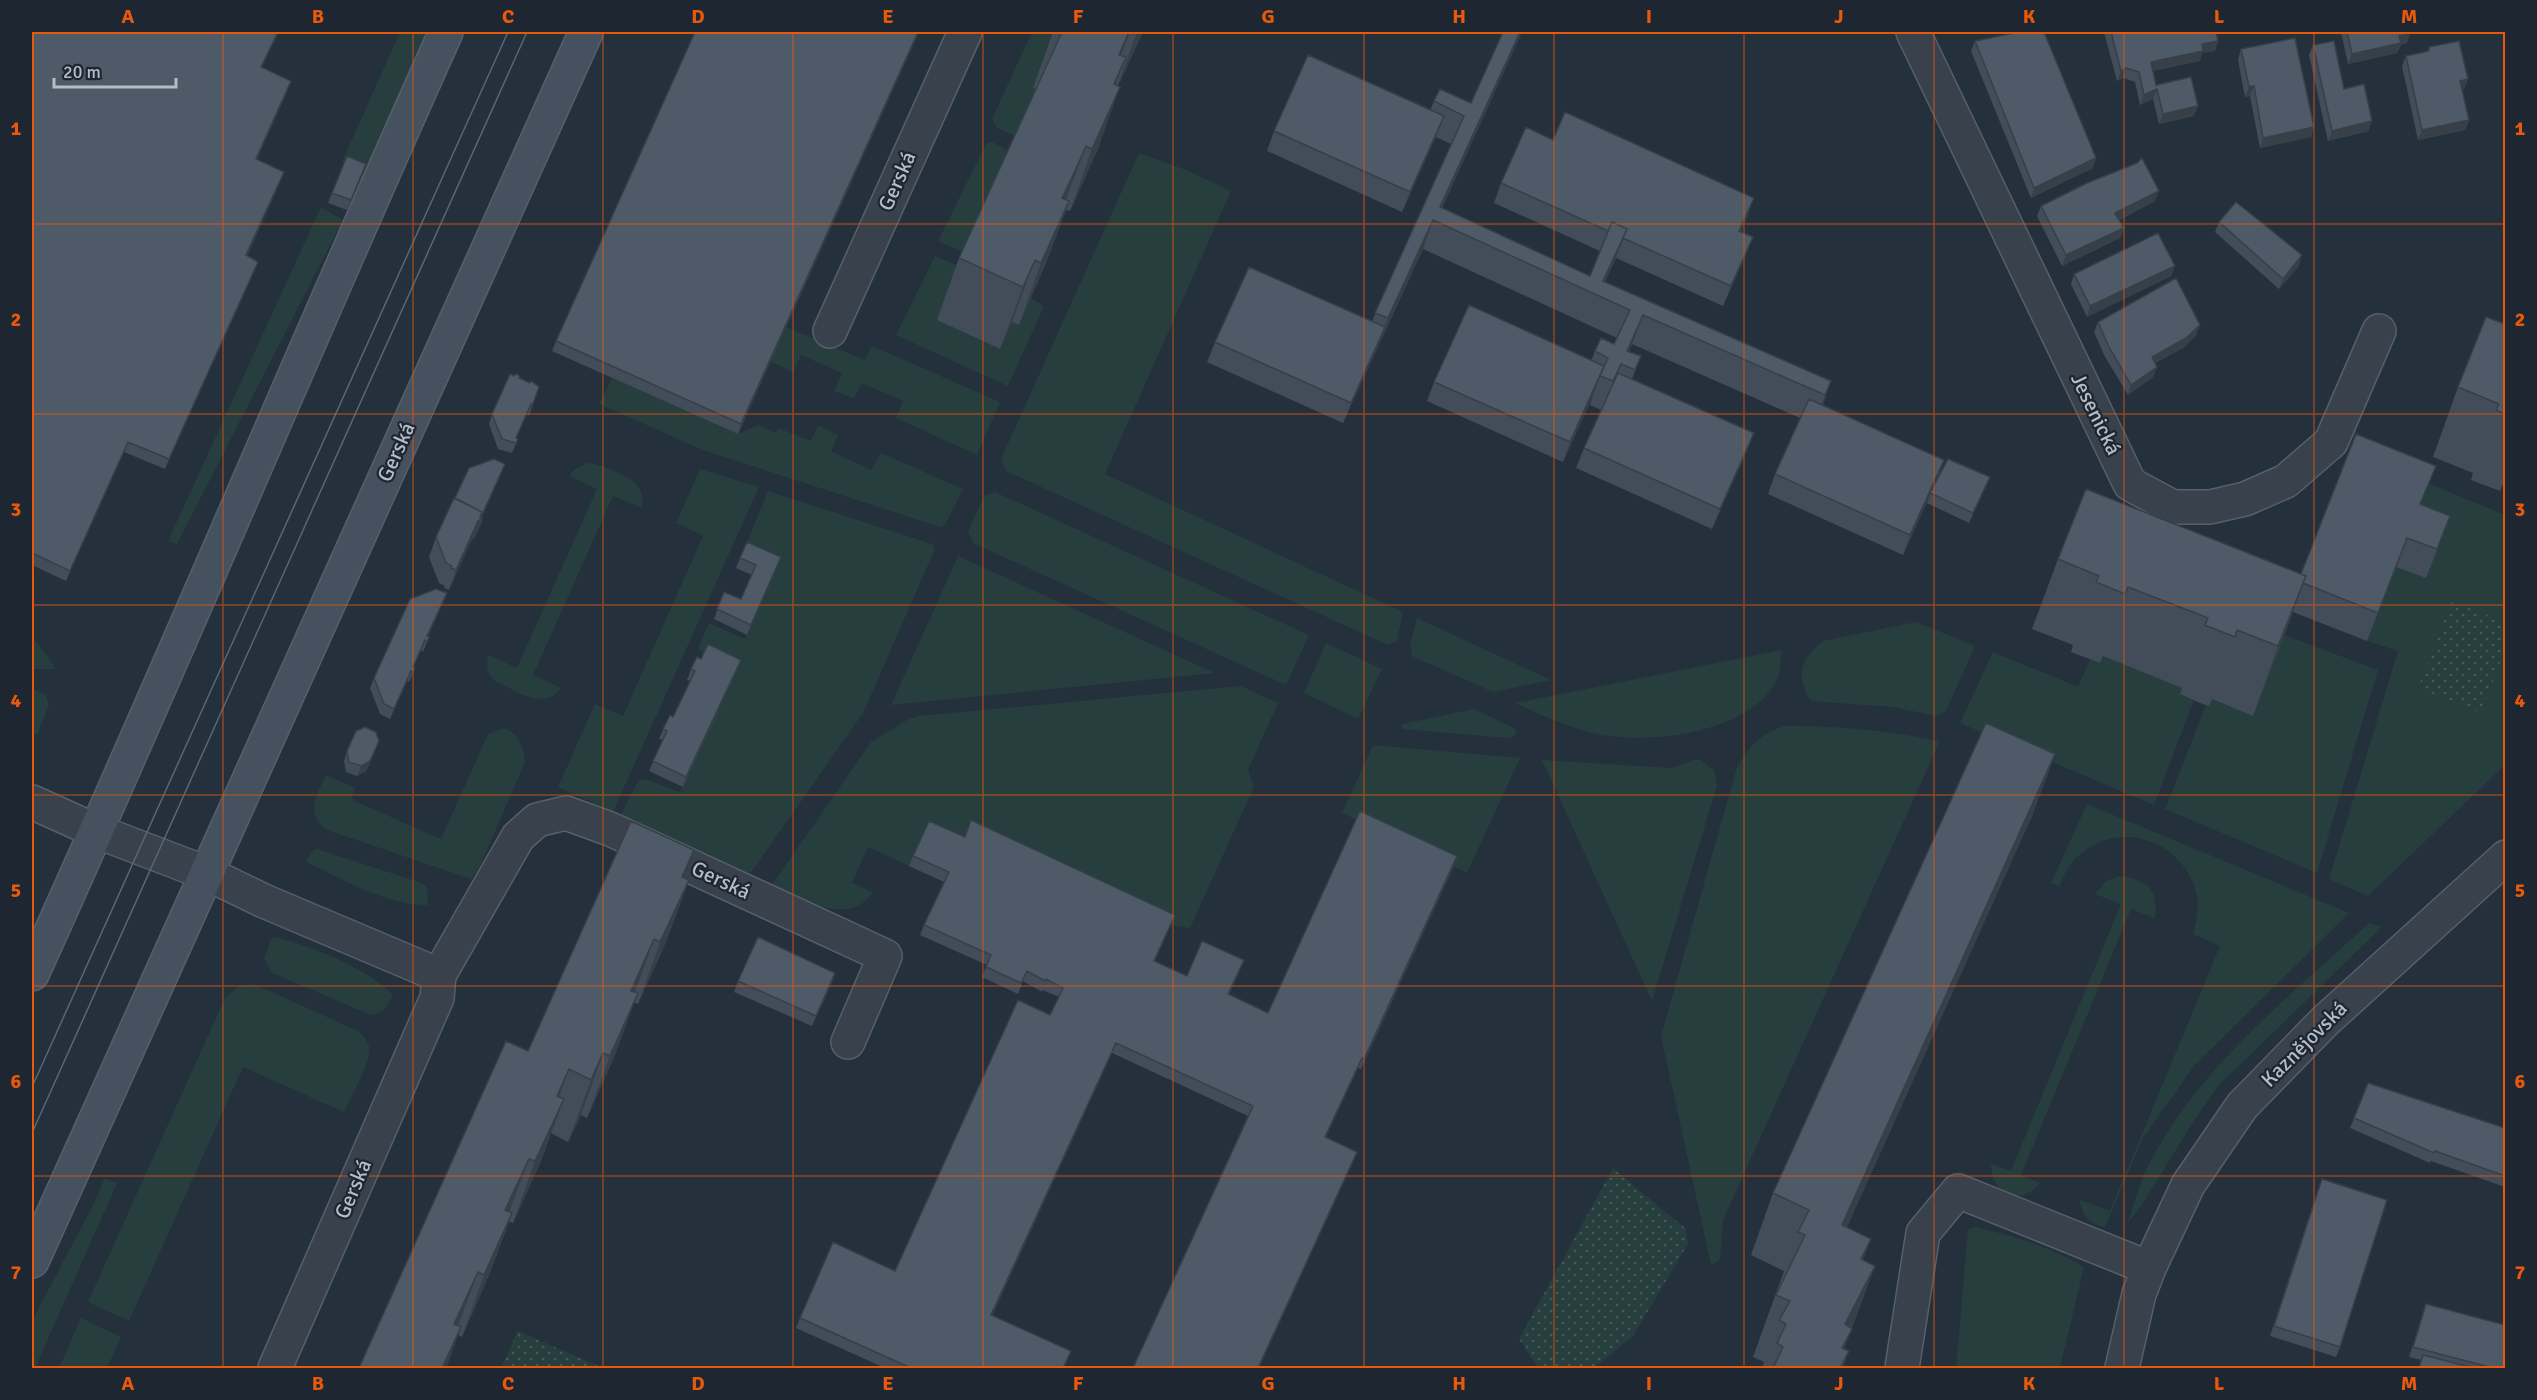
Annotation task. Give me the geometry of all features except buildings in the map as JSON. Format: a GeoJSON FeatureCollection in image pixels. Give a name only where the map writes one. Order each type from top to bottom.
{"type":"FeatureCollection","features":[{"type":"Feature","properties":{"kind":"street"},"geometry":{"type":"LineString","coordinates":[[32,974],[346,253],[446,32]]}},
{"type":"Feature","properties":{"kind":"street","name":"Gerská"},"geometry":{"type":"LineString","coordinates":[[32,1261],[586,32]]}},
{"type":"Feature","properties":{"kind":"street","name":"Gerská"},"geometry":{"type":"LineString","coordinates":[[830,332],[965,32]]}},
{"type":"Feature","properties":{"kind":"street","name":"Jesenická"},"geometry":{"type":"LineString","coordinates":[[1913,32],[2130,484],[2173,507],[2210,507],[2246,499],[2286,481],[2331,442],[2379,331]]}},
{"type":"Feature","properties":{"kind":"street"},"geometry":{"type":"LineString","coordinates":[[32,802],[96,831],[206,873],[264,901],[439,975]]}},
{"type":"Feature","properties":{"kind":"street","name":"Gerská"},"geometry":{"type":"LineString","coordinates":[[275,1368],[437,998],[439,975],[518,837],[537,820],[566,813],[610,829],[885,956],[848,1042]]}},
{"type":"Feature","properties":{"kind":"street","name":"Kaznějovská"},"geometry":{"type":"LineString","coordinates":[[2122,1368],[2139,1294],[2149,1268],[2188,1185],[2242,1106],[2325,1022],[2505,857]]}},
{"type":"Feature","properties":{"kind":"street"},"geometry":{"type":"LineString","coordinates":[[1902,1368],[1923,1233],[1958,1191],[2149,1268]]}},
{"type":"Feature","properties":{"kind":"green space"},"geometry":{"type":"Polygon","coordinates":[[[400,32],[427,32],[364,172],[342,162],[400,32]]]}},
{"type":"Feature","properties":{"kind":"green space"},"geometry":{"type":"Polygon","coordinates":[[[1032,32],[1055,32],[1033,88],[1040,91],[1019,138],[997,128],[992,119],[1032,32]]]}},
{"type":"Feature","properties":{"kind":"green space"},"geometry":{"type":"Polygon","coordinates":[[[992,142],[1013,153],[967,254],[940,242],[939,239],[986,144],[992,142]]]}},
{"type":"Feature","properties":{"kind":"green space"},"geometry":{"type":"Polygon","coordinates":[[[1139,153],[1186,170],[1231,191],[1105,474],[1403,612],[1397,641],[1388,645],[1006,471],[1001,459],[1139,153]]]}},
{"type":"Feature","properties":{"kind":"green space"},"geometry":{"type":"Polygon","coordinates":[[[321,207],[343,220],[177,544],[168,541],[321,207]]]}},
{"type":"Feature","properties":{"kind":"green space"},"geometry":{"type":"Polygon","coordinates":[[[935,256],[961,267],[937,320],[1000,349],[1012,322],[1019,324],[1031,298],[1044,306],[1008,386],[896,335],[935,256]]]}},
{"type":"Feature","properties":{"kind":"green space"},"geometry":{"type":"Polygon","coordinates":[[[786,327],[865,360],[872,346],[1000,402],[977,455],[896,418],[903,401],[862,383],[854,398],[834,391],[842,373],[801,355],[793,372],[770,361],[786,327]]]}},
{"type":"Feature","properties":{"kind":"green space"},"geometry":{"type":"Polygon","coordinates":[[[612,378],[738,434],[758,425],[776,433],[778,428],[811,441],[818,425],[838,435],[831,451],[871,470],[881,453],[963,489],[945,525],[940,527],[703,450],[599,404],[612,378]]]}},
{"type":"Feature","properties":{"kind":"green space"},"geometry":{"type":"Polygon","coordinates":[[[587,463],[598,465],[633,481],[641,493],[642,508],[613,496],[533,675],[561,688],[554,695],[546,698],[529,697],[495,681],[488,669],[488,655],[517,668],[597,489],[569,476],[574,470],[587,463]]]}},
{"type":"Feature","properties":{"kind":"green space"},"geometry":{"type":"Polygon","coordinates":[[[700,469],[759,487],[613,812],[558,787],[595,704],[623,716],[703,536],[676,523],[700,469]]]}},
{"type":"Feature","properties":{"kind":"green space"},"geometry":{"type":"Polygon","coordinates":[[[2401,472],[2505,515],[2505,622],[2452,602],[2480,713],[2505,649],[2505,765],[2368,896],[2329,879],[2398,651],[2367,641],[2396,567],[2426,578],[2401,472]]]}},
{"type":"Feature","properties":{"kind":"green space"},"geometry":{"type":"Polygon","coordinates":[[[768,491],[932,544],[935,549],[863,713],[750,874],[620,816],[638,781],[646,779],[679,792],[683,787],[704,654],[698,649],[709,623],[745,639],[777,567],[743,552],[768,491]]]}},
{"type":"Feature","properties":{"kind":"green space"},"geometry":{"type":"Polygon","coordinates":[[[995,492],[1309,635],[1286,685],[973,543],[968,531],[984,496],[995,492]]]}},
{"type":"Feature","properties":{"kind":"green space"},"geometry":{"type":"Polygon","coordinates":[[[958,556],[1215,673],[891,705],[958,556]]]}},
{"type":"Feature","properties":{"kind":"green space"},"geometry":{"type":"Polygon","coordinates":[[[2452,601],[2505,622],[2505,649],[2481,713],[2418,688],[2452,601]]]}},
{"type":"Feature","properties":{"kind":"green space"},"geometry":{"type":"Polygon","coordinates":[[[1417,618],[1551,680],[1493,692],[1412,656],[1410,645],[1417,618]]]}},
{"type":"Feature","properties":{"kind":"green space"},"geometry":{"type":"Polygon","coordinates":[[[1916,622],[1975,646],[1946,711],[1936,716],[1893,707],[1811,701],[1803,684],[1802,669],[1809,655],[1823,641],[1916,622]]]}},
{"type":"Feature","properties":{"kind":"green space"},"geometry":{"type":"Polygon","coordinates":[[[2284,635],[2378,670],[2317,873],[2165,809],[2206,705],[2212,699],[2253,715],[2284,635]]]}},
{"type":"Feature","properties":{"kind":"green space"},"geometry":{"type":"Polygon","coordinates":[[[32,636],[56,669],[32,669],[32,636]]]}},
{"type":"Feature","properties":{"kind":"green space"},"geometry":{"type":"Polygon","coordinates":[[[1326,643],[1382,669],[1358,719],[1304,693],[1326,643]]]}},
{"type":"Feature","properties":{"kind":"green space"},"geometry":{"type":"Polygon","coordinates":[[[1781,650],[1778,677],[1766,696],[1747,712],[1723,723],[1696,731],[1668,736],[1614,737],[1572,727],[1515,703],[1781,650]]]}},
{"type":"Feature","properties":{"kind":"green space"},"geometry":{"type":"Polygon","coordinates":[[[1993,652],[2078,687],[2090,659],[2100,663],[2103,656],[2183,688],[2194,700],[2154,805],[1960,723],[1993,652]]]}},
{"type":"Feature","properties":{"kind":"green space"},"geometry":{"type":"Polygon","coordinates":[[[1241,686],[1278,703],[1248,770],[1254,787],[1190,928],[1171,925],[925,831],[909,866],[868,847],[852,883],[873,892],[863,903],[851,908],[838,909],[810,903],[772,885],[871,742],[907,720],[918,716],[1241,686]]]}},
{"type":"Feature","properties":{"kind":"green space"},"geometry":{"type":"Polygon","coordinates":[[[32,689],[45,694],[49,705],[37,735],[32,733],[32,689]]]}},
{"type":"Feature","properties":{"kind":"green space"},"geometry":{"type":"Polygon","coordinates":[[[1474,709],[1512,727],[1516,731],[1515,736],[1509,738],[1402,729],[1402,724],[1474,709]]]}},
{"type":"Feature","properties":{"kind":"green space"},"geometry":{"type":"Polygon","coordinates":[[[1784,726],[1862,729],[1940,741],[1723,1220],[1720,1259],[1711,1265],[1661,1036],[1737,767],[1756,742],[1768,733],[1784,726]]]}},
{"type":"Feature","properties":{"kind":"green space"},"geometry":{"type":"Polygon","coordinates":[[[504,728],[520,741],[525,762],[480,866],[471,879],[327,830],[316,818],[314,804],[326,775],[355,788],[351,798],[359,803],[441,839],[488,734],[504,728]]]}},
{"type":"Feature","properties":{"kind":"green space"},"geometry":{"type":"Polygon","coordinates":[[[1373,745],[1520,758],[1467,873],[1342,813],[1373,745]]]}},
{"type":"Feature","properties":{"kind":"green space"},"geometry":{"type":"Polygon","coordinates":[[[1542,760],[1672,768],[1693,760],[1701,760],[1714,770],[1717,786],[1652,1001],[1542,760]]]}},
{"type":"Feature","properties":{"kind":"green space"},"geometry":{"type":"Polygon","coordinates":[[[2087,804],[2349,913],[2194,1066],[2143,1138],[2105,1227],[2094,1224],[2087,1218],[2082,1211],[2080,1200],[2110,1211],[2220,946],[2193,934],[2198,902],[2191,879],[2181,863],[2168,851],[2153,842],[2118,837],[2100,842],[2075,859],[2059,886],[2051,883],[2087,804]]]}},
{"type":"Feature","properties":{"kind":"green space"},"geometry":{"type":"Polygon","coordinates":[[[317,849],[422,883],[427,888],[428,905],[412,904],[381,896],[350,884],[306,862],[311,852],[317,849]]]}},
{"type":"Feature","properties":{"kind":"green space"},"geometry":{"type":"Polygon","coordinates":[[[2120,876],[2137,880],[2149,888],[2155,900],[2155,918],[2131,909],[2021,1175],[2040,1183],[2024,1195],[2008,1194],[1996,1183],[1991,1164],[2011,1171],[2121,904],[2095,894],[2106,881],[2120,876]]]}},
{"type":"Feature","properties":{"kind":"green space"},"geometry":{"type":"Polygon","coordinates":[[[2369,923],[2382,927],[2217,1087],[2142,1205],[2128,1222],[2140,1184],[2150,1162],[2171,1127],[2195,1094],[2249,1033],[2369,923]]]}},
{"type":"Feature","properties":{"kind":"green space"},"geometry":{"type":"Polygon","coordinates":[[[272,937],[319,951],[369,976],[393,995],[389,1003],[379,1013],[371,1015],[272,973],[264,958],[272,937]]]}},
{"type":"Feature","properties":{"kind":"green space"},"geometry":{"type":"Polygon","coordinates":[[[254,984],[358,1031],[369,1046],[364,1070],[344,1112],[243,1067],[129,1321],[88,1302],[225,998],[239,986],[254,984]]]}},
{"type":"Feature","properties":{"kind":"green space"},"geometry":{"type":"Polygon","coordinates":[[[1613,1168],[1686,1229],[1688,1244],[1633,1336],[1594,1368],[1538,1368],[1519,1339],[1613,1168]]]}},
{"type":"Feature","properties":{"kind":"green space"},"geometry":{"type":"Polygon","coordinates":[[[105,1178],[117,1183],[35,1368],[32,1368],[32,1321],[105,1178]]]}},
{"type":"Feature","properties":{"kind":"green space"},"geometry":{"type":"Polygon","coordinates":[[[1974,1227],[2031,1242],[2084,1267],[2060,1368],[1956,1368],[1968,1229],[1974,1227]]]}},
{"type":"Feature","properties":{"kind":"green space"},"geometry":{"type":"Polygon","coordinates":[[[81,1318],[121,1337],[107,1368],[59,1368],[81,1318]]]}},
{"type":"Feature","properties":{"kind":"green space"},"geometry":{"type":"Polygon","coordinates":[[[518,1331],[603,1368],[501,1368],[518,1331]]]}},
{"type":"Feature","properties":{"kind":"tram line"},"geometry":{"type":"LineString","coordinates":[[32,1087],[508,32]]}},
{"type":"Feature","properties":{"kind":"tram line"},"geometry":{"type":"LineString","coordinates":[[32,1133],[527,32]]}}]}
